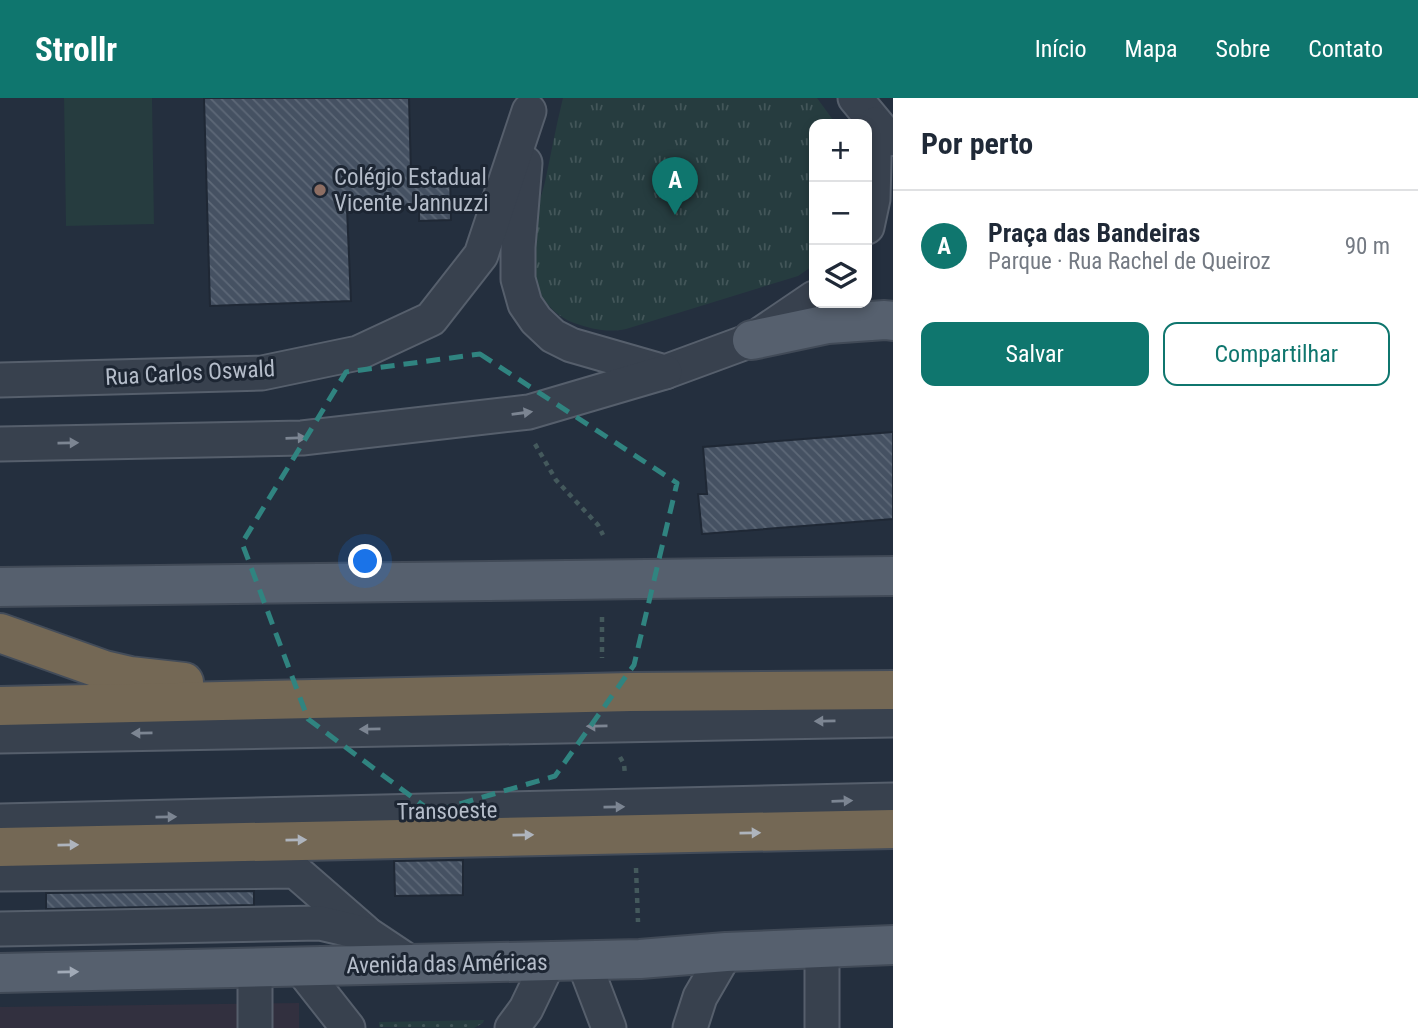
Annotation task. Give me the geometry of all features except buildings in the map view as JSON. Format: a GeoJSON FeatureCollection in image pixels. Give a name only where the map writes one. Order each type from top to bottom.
{"type":"FeatureCollection","features":[{"type":"Feature","properties":{"kind":"highway"},"geometry":{"type":"LineString","coordinates":[[0,633],[117,673],[216,685],[294,699]]}},
{"type":"Feature","properties":{"kind":"highway"},"geometry":{"type":"LineString","coordinates":[[0,706],[631,692],[893,690]]}},
{"type":"Feature","properties":{"kind":"highway"},"geometry":{"type":"LineString","coordinates":[[0,846],[893,829]]}},
{"type":"Feature","properties":{"kind":"main road"},"geometry":{"type":"LineString","coordinates":[[752,340],[828,324],[893,321]]}},
{"type":"Feature","properties":{"kind":"main road"},"geometry":{"type":"LineString","coordinates":[[833,577],[880,550],[893,550]]}},
{"type":"Feature","properties":{"kind":"main road"},"geometry":{"type":"LineString","coordinates":[[0,587],[893,576]]}},
{"type":"Feature","properties":{"kind":"main road","name":"Avenida das Américas"},"geometry":{"type":"LineString","coordinates":[[0,973],[640,959],[726,952],[893,945]]}},
{"type":"Feature","properties":{"kind":"street"},"geometry":{"type":"LineString","coordinates":[[855,98],[884,134],[872,204]]}},
{"type":"Feature","properties":{"kind":"street"},"geometry":{"type":"LineString","coordinates":[[530,105],[518,247],[518,279],[525,304],[536,320],[553,336],[571,345],[665,372]]}},
{"type":"Feature","properties":{"kind":"street","name":"Rua Carlos Oswald"},"geometry":{"type":"LineString","coordinates":[[0,380],[262,373],[358,354],[431,319],[481,255],[530,105]]}},
{"type":"Feature","properties":{"kind":"street"},"geometry":{"type":"LineString","coordinates":[[0,444],[302,438],[529,412],[665,372],[752,340],[809,301]]}},
{"type":"Feature","properties":{"kind":"street"},"geometry":{"type":"LineString","coordinates":[[0,736],[893,720]]}},
{"type":"Feature","properties":{"kind":"street","name":"Transoeste"},"geometry":{"type":"LineString","coordinates":[[0,821],[893,800]]}},
{"type":"Feature","properties":{"kind":"street"},"geometry":{"type":"LineString","coordinates":[[0,874],[295,871],[368,934],[412,964]]}},
{"type":"Feature","properties":{"kind":"street"},"geometry":{"type":"LineString","coordinates":[[0,929],[320,923],[368,934]]}},
{"type":"Feature","properties":{"kind":"street"},"geometry":{"type":"LineString","coordinates":[[822,948],[822,1028]]}},
{"type":"Feature","properties":{"kind":"street"},"geometry":{"type":"LineString","coordinates":[[690,1028],[701,998],[726,952]]}},
{"type":"Feature","properties":{"kind":"street"},"geometry":{"type":"LineString","coordinates":[[512,1028],[566,961],[609,1028]]}},
{"type":"Feature","properties":{"kind":"street"},"geometry":{"type":"LineString","coordinates":[[300,967],[348,1028]]}},
{"type":"Feature","properties":{"kind":"street"},"geometry":{"type":"LineString","coordinates":[[255,968],[255,1028]]}},
{"type":"Feature","properties":{"kind":"path"},"geometry":{"type":"LineString","coordinates":[[529,412],[532,439],[542,457],[556,480],[598,525],[603,535]]}},
{"type":"Feature","properties":{"kind":"path"},"geometry":{"type":"LineString","coordinates":[[602,617],[603,662]]}},
{"type":"Feature","properties":{"kind":"path"},"geometry":{"type":"LineString","coordinates":[[619,755],[624,764],[626,784]]}},
{"type":"Feature","properties":{"kind":"path"},"geometry":{"type":"LineString","coordinates":[[636,866],[638,928]]}},
{"type":"Feature","properties":{"kind":"highlighted area"},"geometry":{"type":"Polygon","coordinates":[[[480,354],[677,483],[634,665],[555,776],[432,812],[308,719],[242,543],[346,372],[480,354]]]}},
{"type":"Feature","properties":{"kind":"shaded area"},"geometry":{"type":"Polygon","coordinates":[[[299,1003],[299,1028],[0,1028],[0,1007],[299,1003]]]}},
{"type":"Feature","properties":{"kind":"green space"},"geometry":{"type":"Polygon","coordinates":[[[64,98],[152,98],[154,224],[66,226],[64,98]]]}},
{"type":"Feature","properties":{"kind":"green space"},"geometry":{"type":"Polygon","coordinates":[[[563,98],[817,98],[832,119],[809,119],[809,268],[798,276],[626,329],[593,329],[574,323],[561,316],[542,297],[533,271],[531,243],[533,223],[545,182],[563,98]]]}},
{"type":"Feature","properties":{"kind":"green space"},"geometry":{"type":"Polygon","coordinates":[[[484,1020],[474,1028],[379,1027],[379,1022],[484,1020]]]}},
{"type":"Feature","properties":{"kind":"place","name":"Colégio Estadual Vicente Jannuzzi"},"geometry":{"type":"Point","coordinates":[320,190]}},
{"type":"Feature","properties":{"kind":"place","name":"Praça das Bandeiras"},"geometry":{"type":"Point","coordinates":[675,215]}}]}
